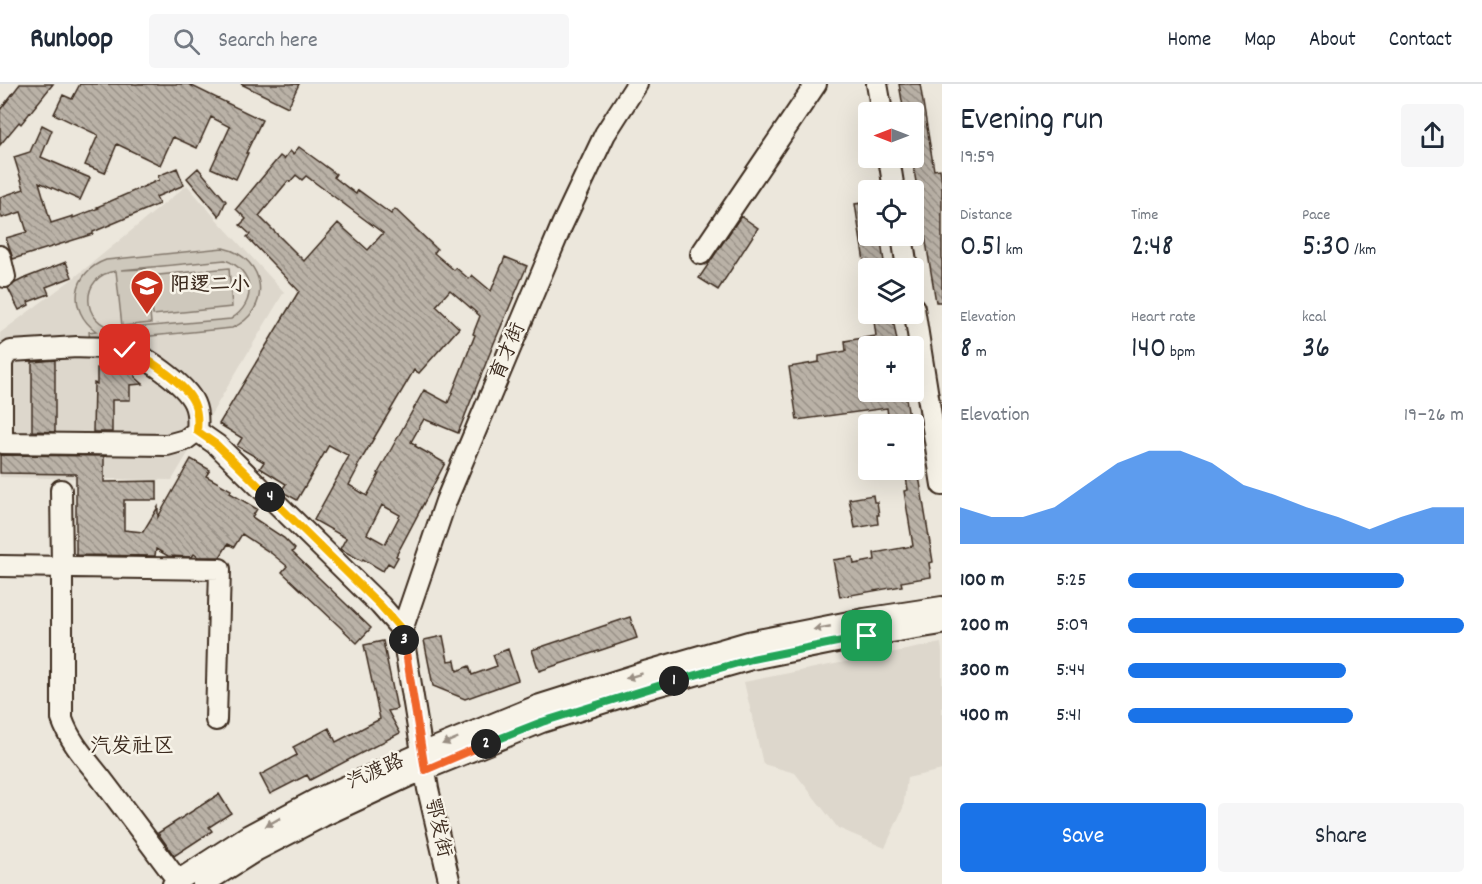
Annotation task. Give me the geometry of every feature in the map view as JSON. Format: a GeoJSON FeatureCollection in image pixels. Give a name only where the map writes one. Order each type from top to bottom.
{"type":"FeatureCollection","features":[{"type":"Feature","properties":{"kind":"street","name":"育才街"},"geometry":{"type":"LineString","coordinates":[[402,630],[447,501],[562,225],[605,134],[637,84]]}},
{"type":"Feature","properties":{"kind":"street"},"geometry":{"type":"LineString","coordinates":[[701,254],[816,84]]}},
{"type":"Feature","properties":{"kind":"street"},"geometry":{"type":"LineString","coordinates":[[877,84],[880,102]]}},
{"type":"Feature","properties":{"kind":"street"},"geometry":{"type":"LineString","coordinates":[[0,256],[5,277]]}},
{"type":"Feature","properties":{"kind":"street"},"geometry":{"type":"LineString","coordinates":[[917,324],[942,485]]}},
{"type":"Feature","properties":{"kind":"street"},"geometry":{"type":"LineString","coordinates":[[66,348],[117,349],[132,352],[148,360],[190,396],[197,413],[197,431],[177,444],[167,445],[2,444],[3,359],[11,351],[66,348]]}},
{"type":"Feature","properties":{"kind":"street"},"geometry":{"type":"LineString","coordinates":[[197,431],[217,445],[380,605],[402,630]]}},
{"type":"Feature","properties":{"kind":"street"},"geometry":{"type":"LineString","coordinates":[[61,490],[62,719],[65,730],[175,882]]}},
{"type":"Feature","properties":{"kind":"street"},"geometry":{"type":"LineString","coordinates":[[0,566],[220,569],[216,720]]}},
{"type":"Feature","properties":{"kind":"street","name":"汽渡路"},"geometry":{"type":"LineString","coordinates":[[203,884],[294,830],[424,761],[537,706],[748,642],[864,619],[942,607]]}},
{"type":"Feature","properties":{"kind":"street","name":"汽渡路"},"geometry":{"type":"LineString","coordinates":[[175,882],[249,835],[286,815],[424,761],[653,687],[752,659],[942,624]]}},
{"type":"Feature","properties":{"kind":"street","name":"鄂发街"},"geometry":{"type":"LineString","coordinates":[[402,630],[424,761],[450,884]]}},
{"type":"Feature","properties":{"kind":"shaded area","name":"阳逻二小"},"geometry":{"type":"Polygon","coordinates":[[[187,185],[284,292],[172,480],[0,477],[0,333],[75,277],[187,185]]]}},
{"type":"Feature","properties":{"kind":"shaded area"},"geometry":{"type":"Polygon","coordinates":[[[223,248],[238,254],[249,262],[256,273],[259,297],[254,309],[245,320],[232,328],[90,342],[89,332],[96,331],[81,313],[77,302],[77,292],[86,273],[106,260],[223,248]],[[225,260],[121,270],[146,269],[151,323],[122,326],[116,271],[104,274],[95,281],[90,290],[91,310],[96,319],[105,326],[117,329],[231,319],[246,304],[249,295],[247,279],[235,265],[225,260]]]}},
{"type":"Feature","properties":{"kind":"shaded area"},"geometry":{"type":"Polygon","coordinates":[[[229,268],[232,307],[153,315],[149,276],[229,268]]]}},
{"type":"Feature","properties":{"kind":"shaded area"},"geometry":{"type":"Polygon","coordinates":[[[941,643],[942,770],[907,778],[903,808],[885,848],[838,828],[795,773],[763,764],[744,682],[941,643]]]}},
{"type":"Feature","properties":{"kind":"building"},"geometry":{"type":"Polygon","coordinates":[[[20,84],[53,84],[21,124],[19,122],[0,145],[0,110],[20,84]]]}},
{"type":"Feature","properties":{"kind":"building"},"geometry":{"type":"Polygon","coordinates":[[[80,84],[188,84],[262,120],[236,179],[211,168],[230,127],[211,117],[197,148],[173,137],[160,165],[117,144],[105,173],[85,165],[98,135],[54,114],[63,95],[72,99],[80,84]]]}},
{"type":"Feature","properties":{"kind":"building"},"geometry":{"type":"Polygon","coordinates":[[[241,84],[299,84],[288,107],[241,84]]]}},
{"type":"Feature","properties":{"kind":"building"},"geometry":{"type":"Polygon","coordinates":[[[899,84],[920,84],[923,102],[902,102],[899,84]]]}},
{"type":"Feature","properties":{"kind":"building"},"geometry":{"type":"Polygon","coordinates":[[[924,109],[934,170],[940,169],[942,184],[942,302],[936,302],[924,230],[924,180],[916,180],[914,168],[924,168],[924,109]]]}},
{"type":"Feature","properties":{"kind":"building"},"geometry":{"type":"Polygon","coordinates":[[[42,125],[52,130],[41,157],[90,178],[80,200],[39,182],[51,223],[99,208],[97,207],[159,180],[158,176],[177,168],[184,185],[156,197],[159,204],[93,232],[93,234],[13,259],[6,238],[27,232],[21,212],[2,218],[0,197],[24,189],[14,157],[30,152],[42,125]]]}},
{"type":"Feature","properties":{"kind":"building"},"geometry":{"type":"Polygon","coordinates":[[[299,147],[336,174],[334,177],[356,194],[358,190],[391,214],[395,209],[437,249],[434,253],[454,270],[456,268],[469,279],[472,275],[491,291],[505,257],[527,266],[458,433],[424,419],[411,442],[445,463],[396,556],[398,557],[393,566],[388,563],[383,571],[340,549],[346,538],[314,520],[349,456],[329,445],[297,500],[281,491],[286,484],[260,468],[264,462],[237,446],[242,438],[219,424],[299,291],[247,237],[250,234],[240,225],[246,219],[236,209],[280,156],[284,159],[290,151],[293,154],[299,147]],[[296,175],[290,182],[288,181],[259,216],[304,261],[338,223],[368,250],[383,233],[306,176],[302,180],[296,175]],[[450,290],[436,306],[459,328],[419,373],[414,370],[357,467],[349,485],[367,496],[424,390],[448,403],[475,335],[473,334],[480,316],[450,290]],[[382,505],[367,534],[385,544],[400,515],[382,505]]]}},
{"type":"Feature","properties":{"kind":"building"},"geometry":{"type":"Polygon","coordinates":[[[198,168],[226,201],[219,216],[187,178],[198,168]]]}},
{"type":"Feature","properties":{"kind":"building"},"geometry":{"type":"Polygon","coordinates":[[[855,204],[858,204],[858,223],[855,204]]]}},
{"type":"Feature","properties":{"kind":"building"},"geometry":{"type":"Polygon","coordinates":[[[741,216],[758,228],[718,290],[699,278],[741,216]]]}},
{"type":"Feature","properties":{"kind":"building"},"geometry":{"type":"Polygon","coordinates":[[[862,246],[882,246],[883,258],[863,258],[862,246]]]}},
{"type":"Feature","properties":{"kind":"building"},"geometry":{"type":"Polygon","coordinates":[[[66,262],[72,277],[46,287],[49,294],[28,302],[29,305],[19,310],[8,288],[25,278],[66,262]]]}},
{"type":"Feature","properties":{"kind":"building"},"geometry":{"type":"Polygon","coordinates":[[[874,324],[894,324],[896,336],[876,336],[874,324]]]}},
{"type":"Feature","properties":{"kind":"building"},"geometry":{"type":"Polygon","coordinates":[[[858,339],[858,402],[907,402],[908,414],[888,414],[887,408],[797,420],[789,367],[819,362],[819,356],[846,351],[845,341],[858,339]]]}},
{"type":"Feature","properties":{"kind":"building"},"geometry":{"type":"Polygon","coordinates":[[[55,360],[55,432],[32,431],[32,362],[55,360]]]}},
{"type":"Feature","properties":{"kind":"building"},"geometry":{"type":"Polygon","coordinates":[[[122,362],[135,367],[135,377],[143,384],[130,385],[130,400],[112,400],[112,432],[93,432],[94,383],[97,384],[97,368],[122,362]]]}},
{"type":"Feature","properties":{"kind":"building"},"geometry":{"type":"Polygon","coordinates":[[[0,455],[106,456],[104,457],[104,482],[157,481],[157,500],[124,500],[124,530],[143,532],[158,507],[158,517],[191,459],[210,470],[206,476],[231,490],[230,493],[257,509],[252,517],[284,538],[295,549],[292,552],[371,628],[357,643],[282,572],[287,566],[242,534],[234,547],[228,544],[220,557],[198,557],[194,554],[192,557],[168,556],[156,549],[155,556],[76,555],[76,474],[0,473],[0,455]]]}},
{"type":"Feature","properties":{"kind":"building"},"geometry":{"type":"Polygon","coordinates":[[[906,480],[920,480],[933,562],[929,563],[931,577],[901,582],[902,586],[840,597],[833,560],[853,557],[854,564],[875,560],[874,553],[913,546],[904,491],[908,490],[906,480]]]}},
{"type":"Feature","properties":{"kind":"building"},"geometry":{"type":"Polygon","coordinates":[[[873,495],[874,502],[877,502],[878,524],[855,528],[849,499],[873,495]]]}},
{"type":"Feature","properties":{"kind":"building"},"geometry":{"type":"Polygon","coordinates":[[[630,617],[637,638],[539,671],[532,650],[630,617]]]}},
{"type":"Feature","properties":{"kind":"building"},"geometry":{"type":"Polygon","coordinates":[[[443,636],[448,661],[455,660],[457,671],[469,666],[472,675],[497,666],[493,655],[508,649],[518,680],[465,699],[433,686],[424,640],[443,636]]]}},
{"type":"Feature","properties":{"kind":"building"},"geometry":{"type":"Polygon","coordinates":[[[383,641],[397,709],[388,711],[400,733],[310,780],[307,775],[270,794],[260,775],[297,755],[293,747],[329,728],[336,742],[380,719],[364,645],[383,641]]]}},
{"type":"Feature","properties":{"kind":"building"},"geometry":{"type":"Polygon","coordinates":[[[219,794],[231,813],[209,827],[212,831],[174,856],[158,833],[219,794]]]}},
{"type":"Feature","properties":{"kind":"place","name":"阳逻二小"},"geometry":{"type":"Point","coordinates":[147,315]}},
{"type":"Feature","properties":{"kind":"district","name":"汽发社区"},"geometry":{"type":"Point","coordinates":[132,748]}},
{"type":"Feature","properties":{"kind":"route"},"geometry":{"type":"LineString","coordinates":[[125,350],[148,360],[184,389],[195,404],[197,431],[217,445],[380,605],[402,630],[425,770],[542,722],[653,687],[752,659],[867,636]]}}]}
